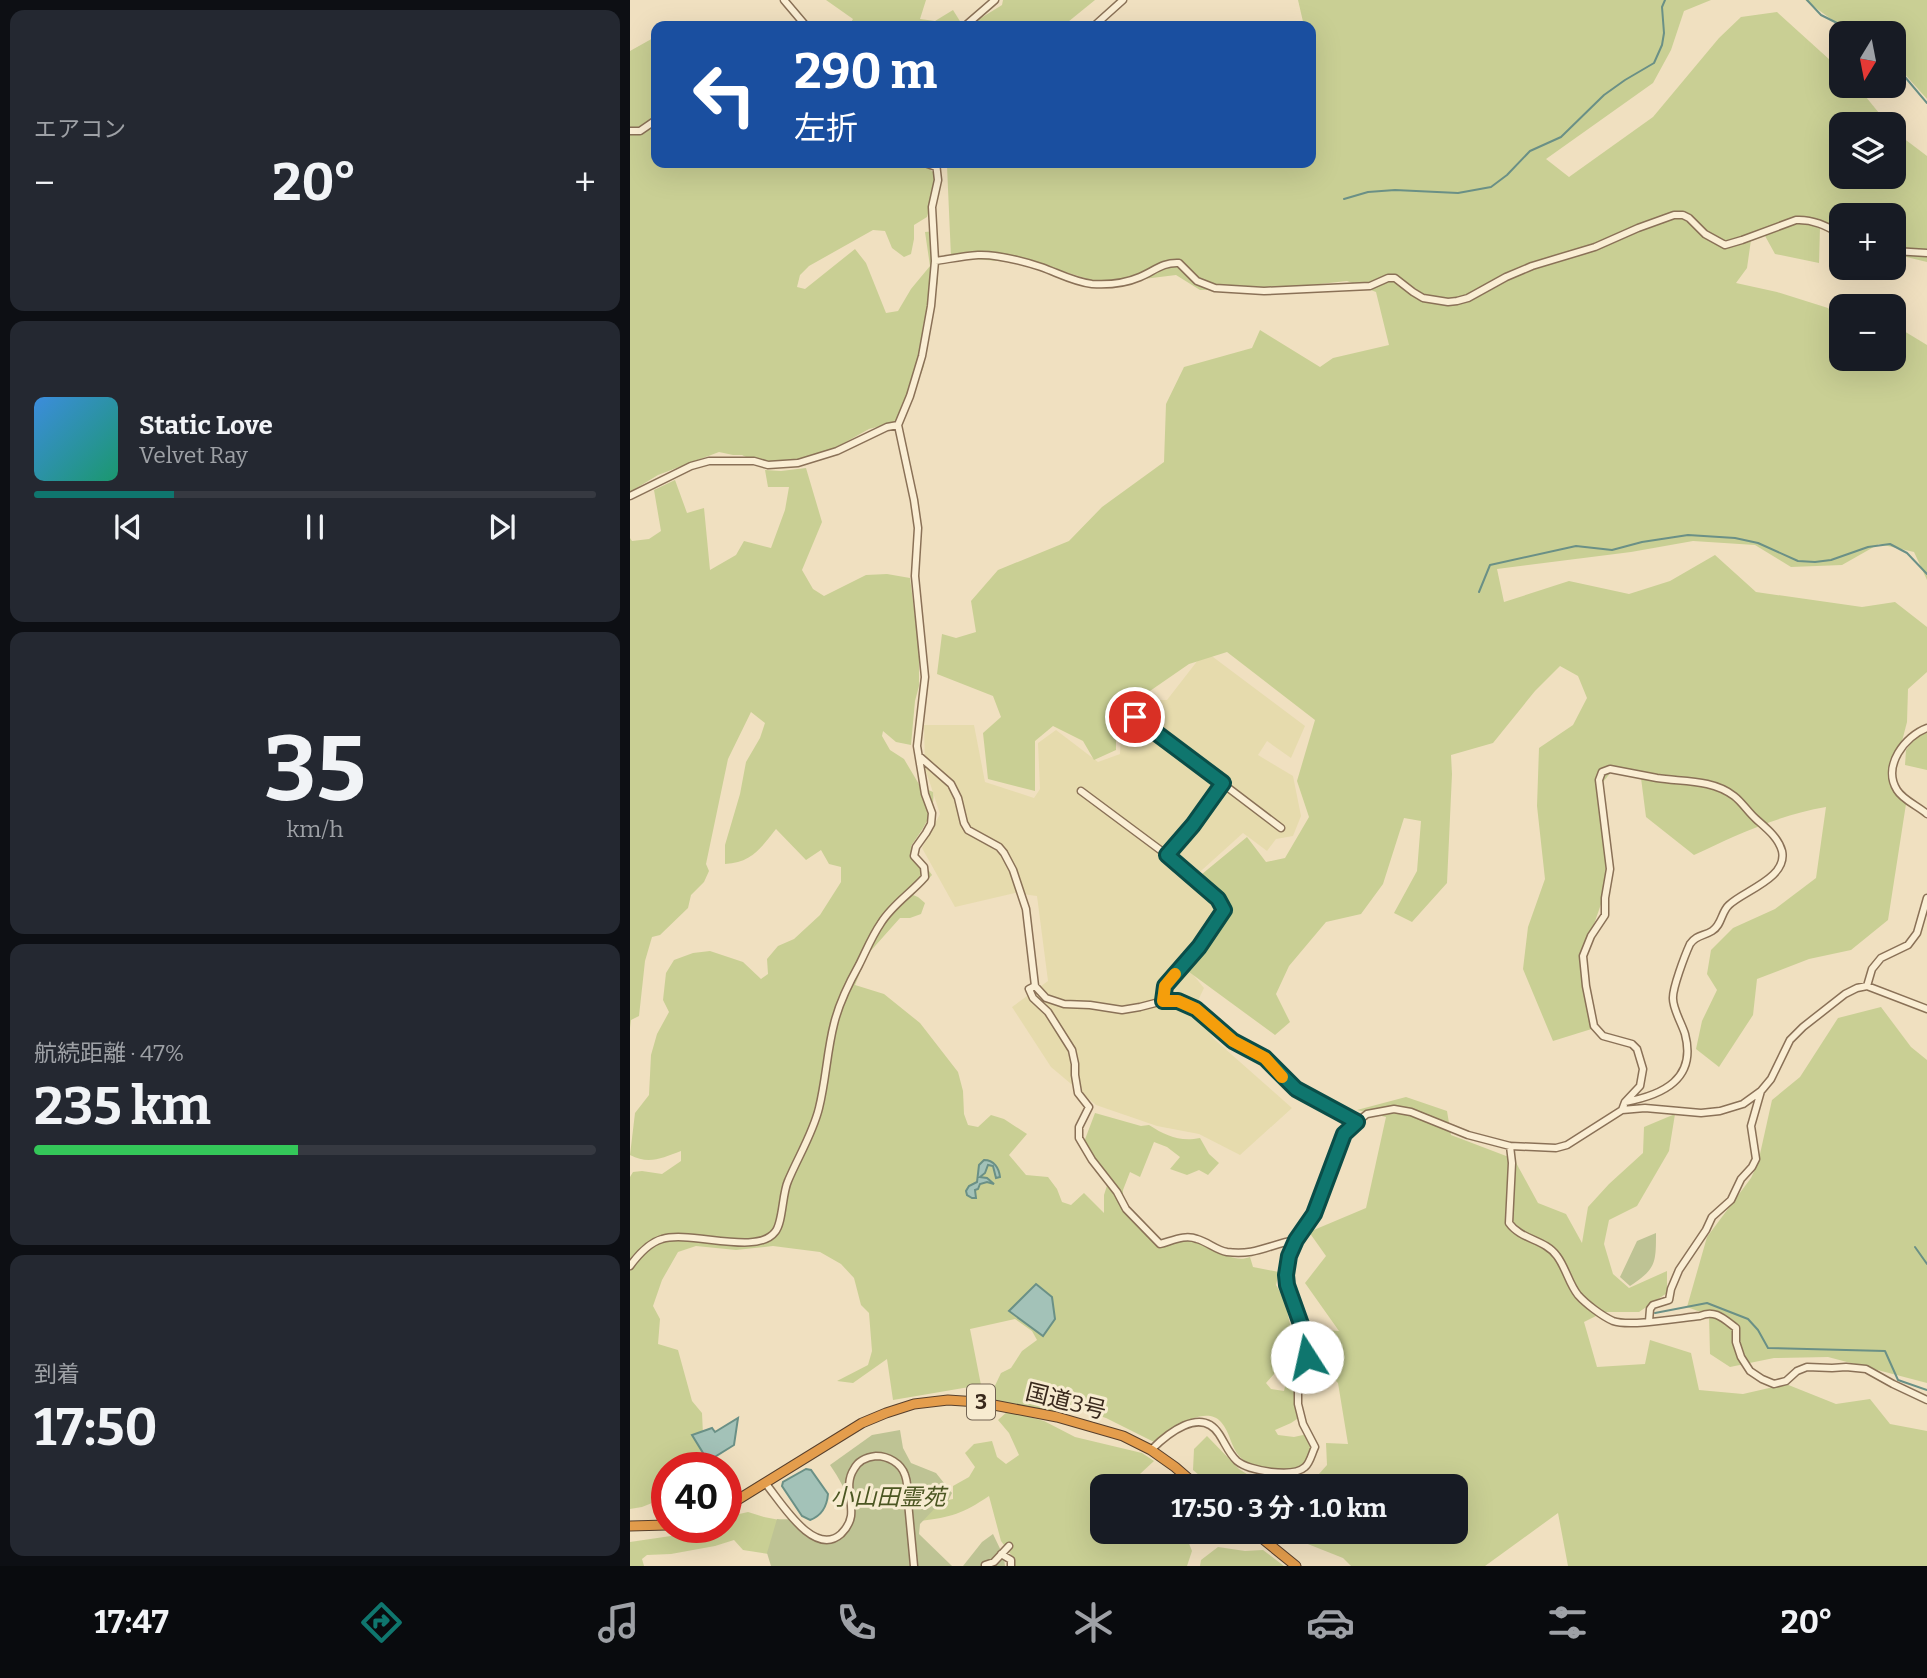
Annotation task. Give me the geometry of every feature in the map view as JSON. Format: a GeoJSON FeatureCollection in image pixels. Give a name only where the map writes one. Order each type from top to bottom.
{"type":"FeatureCollection","features":[{"type":"Feature","properties":{"kind":"highway","name":"国道3号"},"geometry":{"type":"LineString","coordinates":[[742,1498],[862,1423],[886,1413],[934,1402],[978,1402],[1057,1417],[1123,1436],[1151,1450],[1184,1474]]}},
{"type":"Feature","properties":{"kind":"highway"},"geometry":{"type":"LineString","coordinates":[[630,1526],[651,1525]]}},
{"type":"Feature","properties":{"kind":"highway"},"geometry":{"type":"LineString","coordinates":[[1269,1544],[1296,1566]]}},
{"type":"Feature","properties":{"kind":"street"},"geometry":{"type":"LineString","coordinates":[[784,0],[802,21]]}},
{"type":"Feature","properties":{"kind":"street"},"geometry":{"type":"LineString","coordinates":[[971,21],[995,0]]}},
{"type":"Feature","properties":{"kind":"street"},"geometry":{"type":"LineString","coordinates":[[1100,21],[1123,0]]}},
{"type":"Feature","properties":{"kind":"street"},"geometry":{"type":"LineString","coordinates":[[630,131],[640,131],[651,123]]}},
{"type":"Feature","properties":{"kind":"street"},"geometry":{"type":"LineString","coordinates":[[630,1266],[647,1247],[661,1239],[687,1236],[755,1243],[774,1234],[778,1227],[785,1188],[819,1109],[834,1023],[842,1000],[871,938],[883,919],[925,877],[924,867],[914,856],[916,847],[931,824],[932,813],[925,794],[916,741],[925,677],[916,587],[918,528],[898,425],[911,396],[931,306],[935,261],[932,207],[938,180],[936,168]]}},
{"type":"Feature","properties":{"kind":"street"},"geometry":{"type":"LineString","coordinates":[[935,261],[987,256],[1021,261],[1092,284],[1138,278],[1169,262],[1179,263],[1189,275],[1204,285],[1238,290],[1370,286],[1388,278],[1395,278],[1423,298],[1448,302],[1468,298],[1506,276],[1595,247],[1674,215],[1689,218],[1705,234],[1725,245],[1796,220],[1829,227]]}},
{"type":"Feature","properties":{"kind":"street"},"geometry":{"type":"LineString","coordinates":[[1906,252],[1927,253]]}},
{"type":"Feature","properties":{"kind":"street"},"geometry":{"type":"LineString","coordinates":[[630,496],[691,466],[709,461],[754,461],[768,465],[798,463],[821,457],[887,427],[898,425]]}},
{"type":"Feature","properties":{"kind":"street"},"geometry":{"type":"LineString","coordinates":[[1135,717],[1281,828]]}},
{"type":"Feature","properties":{"kind":"street"},"geometry":{"type":"LineString","coordinates":[[1927,729],[1909,738],[1901,747],[1894,761],[1892,778],[1902,796],[1927,814]]}},
{"type":"Feature","properties":{"kind":"street"},"geometry":{"type":"LineString","coordinates":[[918,754],[951,784],[968,830],[999,847],[1013,870],[1026,909],[1035,986],[1046,998],[1064,1004],[1122,1010],[1163,1001],[1178,1001],[1196,1009],[1233,1041],[1265,1058],[1296,1089],[1357,1122]]}},
{"type":"Feature","properties":{"kind":"street"},"geometry":{"type":"LineString","coordinates":[[1622,1111],[1625,1102],[1640,1086],[1643,1069],[1637,1049],[1632,1044],[1603,1036],[1594,1027],[1583,956],[1591,936],[1605,915],[1609,869],[1599,780],[1602,772],[1610,769],[1705,783],[1733,795],[1775,836],[1782,850],[1779,868],[1755,889],[1727,906],[1718,927],[1698,936],[1691,943],[1673,990],[1672,1002],[1688,1050],[1686,1068],[1662,1091],[1645,1099],[1625,1102]]}},
{"type":"Feature","properties":{"kind":"street"},"geometry":{"type":"LineString","coordinates":[[1167,855],[1193,825],[1223,783]]}},
{"type":"Feature","properties":{"kind":"street"},"geometry":{"type":"LineString","coordinates":[[1081,791],[1167,855],[1218,899],[1224,910],[1199,947],[1165,986],[1163,1001]]}},
{"type":"Feature","properties":{"kind":"street"},"geometry":{"type":"LineString","coordinates":[[1867,986],[1872,969],[1881,958],[1908,945],[1917,933],[1927,898]]}},
{"type":"Feature","properties":{"kind":"street"},"geometry":{"type":"LineString","coordinates":[[1035,986],[1029,989],[1033,998],[1048,1012],[1072,1050],[1078,1093],[1089,1107],[1079,1127],[1079,1138],[1126,1209],[1160,1244],[1182,1237],[1197,1238],[1226,1252],[1248,1253],[1264,1251],[1282,1242],[1296,1240]]}},
{"type":"Feature","properties":{"kind":"street"},"geometry":{"type":"LineString","coordinates":[[1151,1450],[1175,1430],[1200,1422],[1212,1425],[1238,1462],[1255,1469],[1280,1473],[1302,1469],[1307,1465],[1315,1447],[1303,1424],[1298,1390],[1307,1357],[1307,1341],[1291,1298],[1286,1275],[1289,1256],[1296,1240],[1314,1214],[1344,1134],[1367,1114],[1394,1109],[1411,1112],[1468,1135],[1510,1146],[1556,1148],[1567,1145],[1622,1111],[1652,1108],[1700,1113],[1720,1111],[1743,1104],[1761,1091],[1771,1079],[1790,1040],[1845,994],[1857,988],[1867,986],[1927,1009]]}},
{"type":"Feature","properties":{"kind":"street"},"geometry":{"type":"LineString","coordinates":[[1649,1321],[1650,1309],[1653,1305],[1669,1300],[1679,1270],[1712,1217],[1731,1200],[1741,1179],[1756,1159],[1751,1126],[1761,1091]]}},
{"type":"Feature","properties":{"kind":"street"},"geometry":{"type":"LineString","coordinates":[[1510,1146],[1512,1163],[1509,1223],[1514,1230],[1546,1245],[1558,1257],[1577,1294],[1611,1320],[1626,1323],[1700,1316],[1709,1312],[1736,1328],[1736,1342],[1750,1371],[1774,1384],[1786,1381],[1797,1371],[1807,1367],[1866,1369],[1927,1400]]}},
{"type":"Feature","properties":{"kind":"street"},"geometry":{"type":"LineString","coordinates":[[766,1484],[814,1538],[831,1540],[846,1528],[850,1521],[849,1481],[857,1464],[874,1456],[893,1461],[905,1474],[914,1566]]}},
{"type":"Feature","properties":{"kind":"street"},"geometry":{"type":"LineString","coordinates":[[984,1566],[994,1562],[1009,1546]]}},
{"type":"Feature","properties":{"kind":"street"},"geometry":{"type":"LineString","coordinates":[[1001,1554],[1012,1560],[1011,1566]]}},
{"type":"Feature","properties":{"kind":"shaded area"},"geometry":{"type":"Polygon","coordinates":[[[1205,651],[1305,726],[1291,758],[1267,741],[1258,755],[1293,776],[1301,816],[1293,836],[1276,839],[1267,851],[1243,833],[1192,879],[1222,911],[1181,960],[1204,988],[1193,1011],[1214,1039],[1292,1108],[1240,1155],[1199,1134],[1157,1126],[1096,1105],[1051,1067],[1012,1007],[1048,981],[1037,896],[1015,893],[955,907],[922,848],[940,814],[925,768],[924,725],[974,725],[985,782],[1034,798],[1040,789],[1038,743],[1056,730],[1098,762],[1120,754],[1122,717],[1148,700],[1167,700],[1205,651]]]}},
{"type":"Feature","properties":{"kind":"green space"},"geometry":{"type":"Polygon","coordinates":[[[826,0],[926,0],[920,19],[935,21],[852,21],[853,19],[826,0]]]}},
{"type":"Feature","properties":{"kind":"green space"},"geometry":{"type":"Polygon","coordinates":[[[1003,0],[1095,0],[1069,21],[976,21],[1002,5],[1003,0]]]}},
{"type":"Feature","properties":{"kind":"green space"},"geometry":{"type":"Polygon","coordinates":[[[1298,0],[1711,0],[1684,11],[1671,50],[1653,83],[1546,159],[1569,177],[1653,117],[1719,38],[1741,17],[1777,12],[1829,59],[1829,98],[1867,98],[1878,112],[1829,112],[1829,189],[1906,189],[1906,140],[1927,156],[1927,262],[1906,257],[1906,203],[1829,203],[1829,231],[1820,227],[1819,263],[1775,254],[1764,234],[1751,240],[1747,268],[1736,283],[1828,308],[1829,371],[1906,371],[1906,332],[1927,345],[1927,580],[1914,552],[1879,544],[1842,565],[1791,567],[1755,545],[1693,541],[1631,552],[1497,569],[1504,602],[1569,581],[1629,594],[1670,581],[1715,555],[1756,592],[1862,607],[1895,602],[1927,627],[1927,672],[1908,689],[1907,722],[1894,772],[1906,804],[1888,920],[1851,950],[1809,959],[1757,979],[1753,1015],[1719,1067],[1696,1049],[1702,1021],[1717,990],[1707,974],[1711,950],[1733,928],[1775,909],[1816,878],[1826,807],[1775,820],[1694,855],[1646,817],[1641,778],[1611,772],[1600,786],[1609,881],[1583,956],[1598,1027],[1553,1041],[1523,969],[1528,927],[1545,879],[1537,806],[1539,748],[1573,725],[1587,698],[1578,676],[1560,666],[1535,691],[1493,743],[1451,755],[1447,883],[1412,922],[1394,913],[1417,871],[1421,821],[1404,818],[1383,884],[1361,914],[1326,922],[1289,966],[1276,994],[1290,1022],[1275,1035],[1185,969],[1231,915],[1196,879],[1247,837],[1266,862],[1285,858],[1309,817],[1297,781],[1315,720],[1227,652],[1189,664],[1116,718],[1116,750],[1094,760],[1083,741],[1053,726],[1035,741],[1035,791],[988,779],[983,733],[1001,717],[993,696],[937,674],[942,634],[956,638],[976,632],[971,601],[998,570],[1069,541],[1102,507],[1164,462],[1166,404],[1184,367],[1252,348],[1260,330],[1320,367],[1333,358],[1389,345],[1376,292],[1347,281],[1275,289],[1200,290],[1176,275],[1103,284],[1044,265],[951,257],[947,168],[1316,168],[1316,21],[1303,21],[1298,0]]]}},
{"type":"Feature","properties":{"kind":"green space"},"geometry":{"type":"Polygon","coordinates":[[[1805,0],[1927,0],[1927,99],[1906,75],[1906,21],[1834,21],[1805,0]]]}},
{"type":"Feature","properties":{"kind":"green space"},"geometry":{"type":"Polygon","coordinates":[[[953,10],[960,21],[935,21],[953,10]]]}},
{"type":"Feature","properties":{"kind":"green space"},"geometry":{"type":"Polygon","coordinates":[[[651,39],[651,168],[928,168],[937,176],[927,217],[914,225],[911,254],[904,257],[892,248],[885,231],[873,230],[809,266],[800,275],[797,287],[805,289],[855,249],[866,263],[886,313],[898,311],[911,289],[930,266],[925,232],[935,231],[938,280],[923,325],[924,366],[921,374],[911,382],[907,398],[893,423],[869,429],[817,456],[796,460],[769,462],[719,452],[658,475],[630,492],[630,51],[651,39]]]}},
{"type":"Feature","properties":{"kind":"green space"},"geometry":{"type":"Polygon","coordinates":[[[806,468],[822,522],[802,570],[813,589],[824,596],[866,575],[887,574],[910,578],[919,648],[919,686],[911,745],[896,742],[883,731],[882,736],[890,750],[904,759],[920,786],[933,792],[930,814],[911,846],[932,875],[913,895],[925,903],[921,914],[900,918],[867,955],[855,985],[884,994],[920,1023],[958,1072],[968,1125],[978,1127],[991,1115],[1004,1119],[1027,1134],[1009,1155],[1026,1175],[1048,1177],[1062,1202],[1071,1205],[1084,1193],[1104,1213],[1104,1195],[1110,1176],[1084,1142],[1095,1113],[1141,1126],[1149,1125],[1173,1137],[1200,1138],[1209,1154],[1219,1163],[1208,1175],[1199,1170],[1187,1175],[1170,1169],[1180,1157],[1167,1147],[1154,1142],[1140,1177],[1130,1172],[1123,1190],[1123,1201],[1155,1244],[1193,1240],[1228,1256],[1243,1259],[1250,1257],[1253,1267],[1279,1272],[1276,1285],[1284,1299],[1290,1324],[1287,1349],[1293,1369],[1275,1373],[1266,1383],[1271,1389],[1284,1391],[1286,1382],[1300,1384],[1299,1397],[1303,1415],[1275,1430],[1278,1435],[1294,1437],[1312,1433],[1313,1451],[1305,1465],[1270,1470],[1245,1462],[1234,1448],[1224,1426],[1214,1417],[1197,1417],[1187,1421],[1156,1443],[1106,1418],[1085,1411],[1040,1413],[996,1401],[991,1394],[1001,1373],[1011,1368],[1022,1351],[1037,1340],[1032,1331],[1015,1319],[970,1329],[981,1385],[893,1400],[887,1359],[853,1383],[837,1381],[868,1365],[872,1351],[869,1313],[861,1305],[854,1278],[841,1264],[820,1252],[773,1246],[736,1250],[696,1246],[678,1252],[662,1280],[653,1306],[660,1319],[658,1344],[678,1350],[692,1401],[702,1413],[707,1452],[651,1452],[651,1503],[630,1509],[630,1177],[633,1172],[642,1171],[662,1174],[681,1161],[681,1151],[649,1160],[630,1155],[635,1113],[649,1095],[651,1055],[657,1034],[669,1012],[663,1000],[666,973],[674,960],[693,953],[710,951],[743,962],[761,979],[768,974],[767,959],[778,946],[794,939],[820,915],[841,882],[841,867],[829,864],[821,850],[806,860],[776,829],[749,857],[725,864],[725,845],[746,762],[765,723],[751,712],[728,759],[706,864],[709,871],[704,882],[691,895],[688,908],[660,935],[652,937],[645,961],[639,1016],[631,1020],[630,1028],[630,538],[632,541],[649,539],[661,531],[654,490],[675,480],[687,513],[704,508],[710,570],[736,555],[744,541],[771,548],[785,510],[789,487],[768,487],[765,470],[806,468]]]}},
{"type":"Feature","properties":{"kind":"green space"},"geometry":{"type":"Polygon","coordinates":[[[1927,729],[1927,770],[1905,765],[1906,750],[1922,730],[1927,729]]]}},
{"type":"Feature","properties":{"kind":"green space"},"geometry":{"type":"Polygon","coordinates":[[[1881,1007],[1911,1047],[1927,1060],[1927,1383],[1828,1357],[1774,1358],[1730,1367],[1710,1354],[1709,1315],[1687,1307],[1707,1237],[1751,1178],[1758,1163],[1772,1100],[1800,1077],[1838,1018],[1881,1007]]]}},
{"type":"Feature","properties":{"kind":"green space"},"geometry":{"type":"Polygon","coordinates":[[[1406,1097],[1447,1111],[1451,1135],[1514,1159],[1538,1203],[1566,1214],[1582,1243],[1588,1207],[1643,1153],[1644,1127],[1675,1114],[1669,1151],[1637,1206],[1609,1220],[1604,1244],[1613,1274],[1629,1288],[1667,1271],[1667,1293],[1639,1312],[1604,1312],[1584,1322],[1597,1367],[1645,1364],[1650,1340],[1691,1353],[1699,1390],[1743,1394],[1786,1384],[1836,1404],[1870,1399],[1890,1424],[1927,1431],[1927,1566],[1568,1566],[1558,1513],[1485,1566],[1351,1566],[1343,1558],[1308,1544],[1468,1544],[1468,1474],[1319,1474],[1327,1465],[1326,1443],[1348,1444],[1338,1383],[1320,1365],[1312,1329],[1339,1331],[1305,1283],[1326,1256],[1309,1232],[1366,1208],[1386,1117],[1357,1110],[1406,1097]]]}},
{"type":"Feature","properties":{"kind":"green space"},"geometry":{"type":"Polygon","coordinates":[[[1656,1233],[1653,1264],[1645,1275],[1630,1286],[1620,1277],[1637,1241],[1656,1233]]]}},
{"type":"Feature","properties":{"kind":"green space"},"geometry":{"type":"Polygon","coordinates":[[[1008,1411],[1044,1421],[1075,1437],[1142,1453],[1154,1461],[1140,1474],[1090,1474],[1090,1544],[1189,1544],[1192,1551],[1187,1566],[1012,1566],[1012,1556],[1001,1541],[989,1496],[956,1514],[920,1521],[925,1505],[953,1499],[953,1486],[969,1477],[975,1467],[965,1453],[974,1444],[992,1441],[997,1457],[1006,1464],[1019,1455],[1009,1433],[998,1420],[1008,1411]]]}},
{"type":"Feature","properties":{"kind":"green space","name":"小山田霊苑"},"geometry":{"type":"Polygon","coordinates":[[[900,1430],[903,1448],[911,1463],[936,1473],[952,1493],[946,1505],[937,1506],[920,1524],[919,1534],[952,1566],[771,1566],[767,1553],[777,1519],[799,1521],[814,1534],[822,1537],[828,1538],[836,1534],[846,1522],[849,1505],[844,1488],[830,1465],[872,1435],[900,1430]]]}},
{"type":"Feature","properties":{"kind":"green space"},"geometry":{"type":"Polygon","coordinates":[[[1207,1436],[1247,1474],[1198,1474],[1193,1470],[1194,1449],[1207,1436]]]}},
{"type":"Feature","properties":{"kind":"green space"},"geometry":{"type":"Polygon","coordinates":[[[748,1512],[795,1523],[775,1555],[743,1550],[737,1543],[742,1543],[742,1513],[748,1512]]]}},
{"type":"Feature","properties":{"kind":"green space","name":"小山田霊苑"},"geometry":{"type":"Polygon","coordinates":[[[993,1534],[1004,1557],[1005,1566],[963,1566],[982,1542],[993,1534]]]}},
{"type":"Feature","properties":{"kind":"green space"},"geometry":{"type":"Polygon","coordinates":[[[651,1539],[651,1543],[724,1543],[671,1554],[647,1555],[642,1559],[644,1566],[630,1566],[630,1542],[651,1539]]]}},
{"type":"Feature","properties":{"kind":"green space"},"geometry":{"type":"Polygon","coordinates":[[[1218,1547],[1245,1551],[1263,1550],[1284,1566],[1200,1566],[1201,1560],[1218,1547]]]}},
{"type":"Feature","properties":{"kind":"water"},"geometry":{"type":"Polygon","coordinates":[[[984,1160],[995,1165],[1000,1177],[996,1178],[993,1166],[988,1165],[980,1177],[987,1178],[994,1184],[980,1184],[975,1190],[976,1198],[972,1198],[966,1191],[977,1182],[979,1165],[984,1160]]]}},
{"type":"Feature","properties":{"kind":"water"},"geometry":{"type":"Polygon","coordinates":[[[1036,1284],[1052,1297],[1055,1319],[1043,1336],[1009,1311],[1036,1284]]]}},
{"type":"Feature","properties":{"kind":"water"},"geometry":{"type":"Polygon","coordinates":[[[738,1418],[734,1445],[723,1452],[702,1452],[692,1435],[712,1428],[715,1432],[738,1418]]]}},
{"type":"Feature","properties":{"kind":"water"},"geometry":{"type":"Polygon","coordinates":[[[806,1469],[811,1470],[828,1494],[823,1510],[810,1520],[802,1516],[782,1486],[783,1482],[806,1469]]]}},
{"type":"Feature","properties":{"kind":"waterway"},"geometry":{"type":"LineString","coordinates":[[1344,199],[1368,192],[1395,190],[1458,193],[1491,187],[1530,151],[1561,137],[1604,95],[1654,63],[1662,45],[1662,7],[1665,0]]}},
{"type":"Feature","properties":{"kind":"waterway"},"geometry":{"type":"LineString","coordinates":[[1807,0],[1821,15],[1833,21]]}},
{"type":"Feature","properties":{"kind":"waterway"},"geometry":{"type":"LineString","coordinates":[[1906,78],[1927,103]]}},
{"type":"Feature","properties":{"kind":"waterway"},"geometry":{"type":"LineString","coordinates":[[1479,592],[1490,565],[1576,546],[1612,550],[1688,535],[1735,538],[1758,543],[1798,561],[1815,562],[1831,560],[1868,547],[1890,544],[1907,553],[1927,574]]}},
{"type":"Feature","properties":{"kind":"waterway"},"geometry":{"type":"LineString","coordinates":[[1915,1247],[1927,1264]]}},
{"type":"Feature","properties":{"kind":"waterway"},"geometry":{"type":"LineString","coordinates":[[1655,1313],[1707,1303],[1748,1319],[1768,1348],[1885,1351],[1898,1380],[1927,1390]]}},
{"type":"Feature","properties":{"kind":"slow traffic"},"geometry":{"type":"LineString","coordinates":[[1175,974],[1165,986],[1163,1001],[1178,1001],[1196,1009],[1233,1041],[1265,1058],[1282,1077]]}},
{"type":"Feature","properties":{"kind":"route"},"geometry":{"type":"LineString","coordinates":[[1135,717],[1223,783],[1193,825],[1167,855],[1218,899],[1224,910],[1199,947],[1165,986],[1163,1001],[1178,1001],[1196,1009],[1233,1041],[1265,1058],[1296,1089],[1357,1122],[1344,1134],[1314,1214],[1296,1240],[1289,1256],[1287,1285],[1307,1341],[1307,1357]]}}]}
